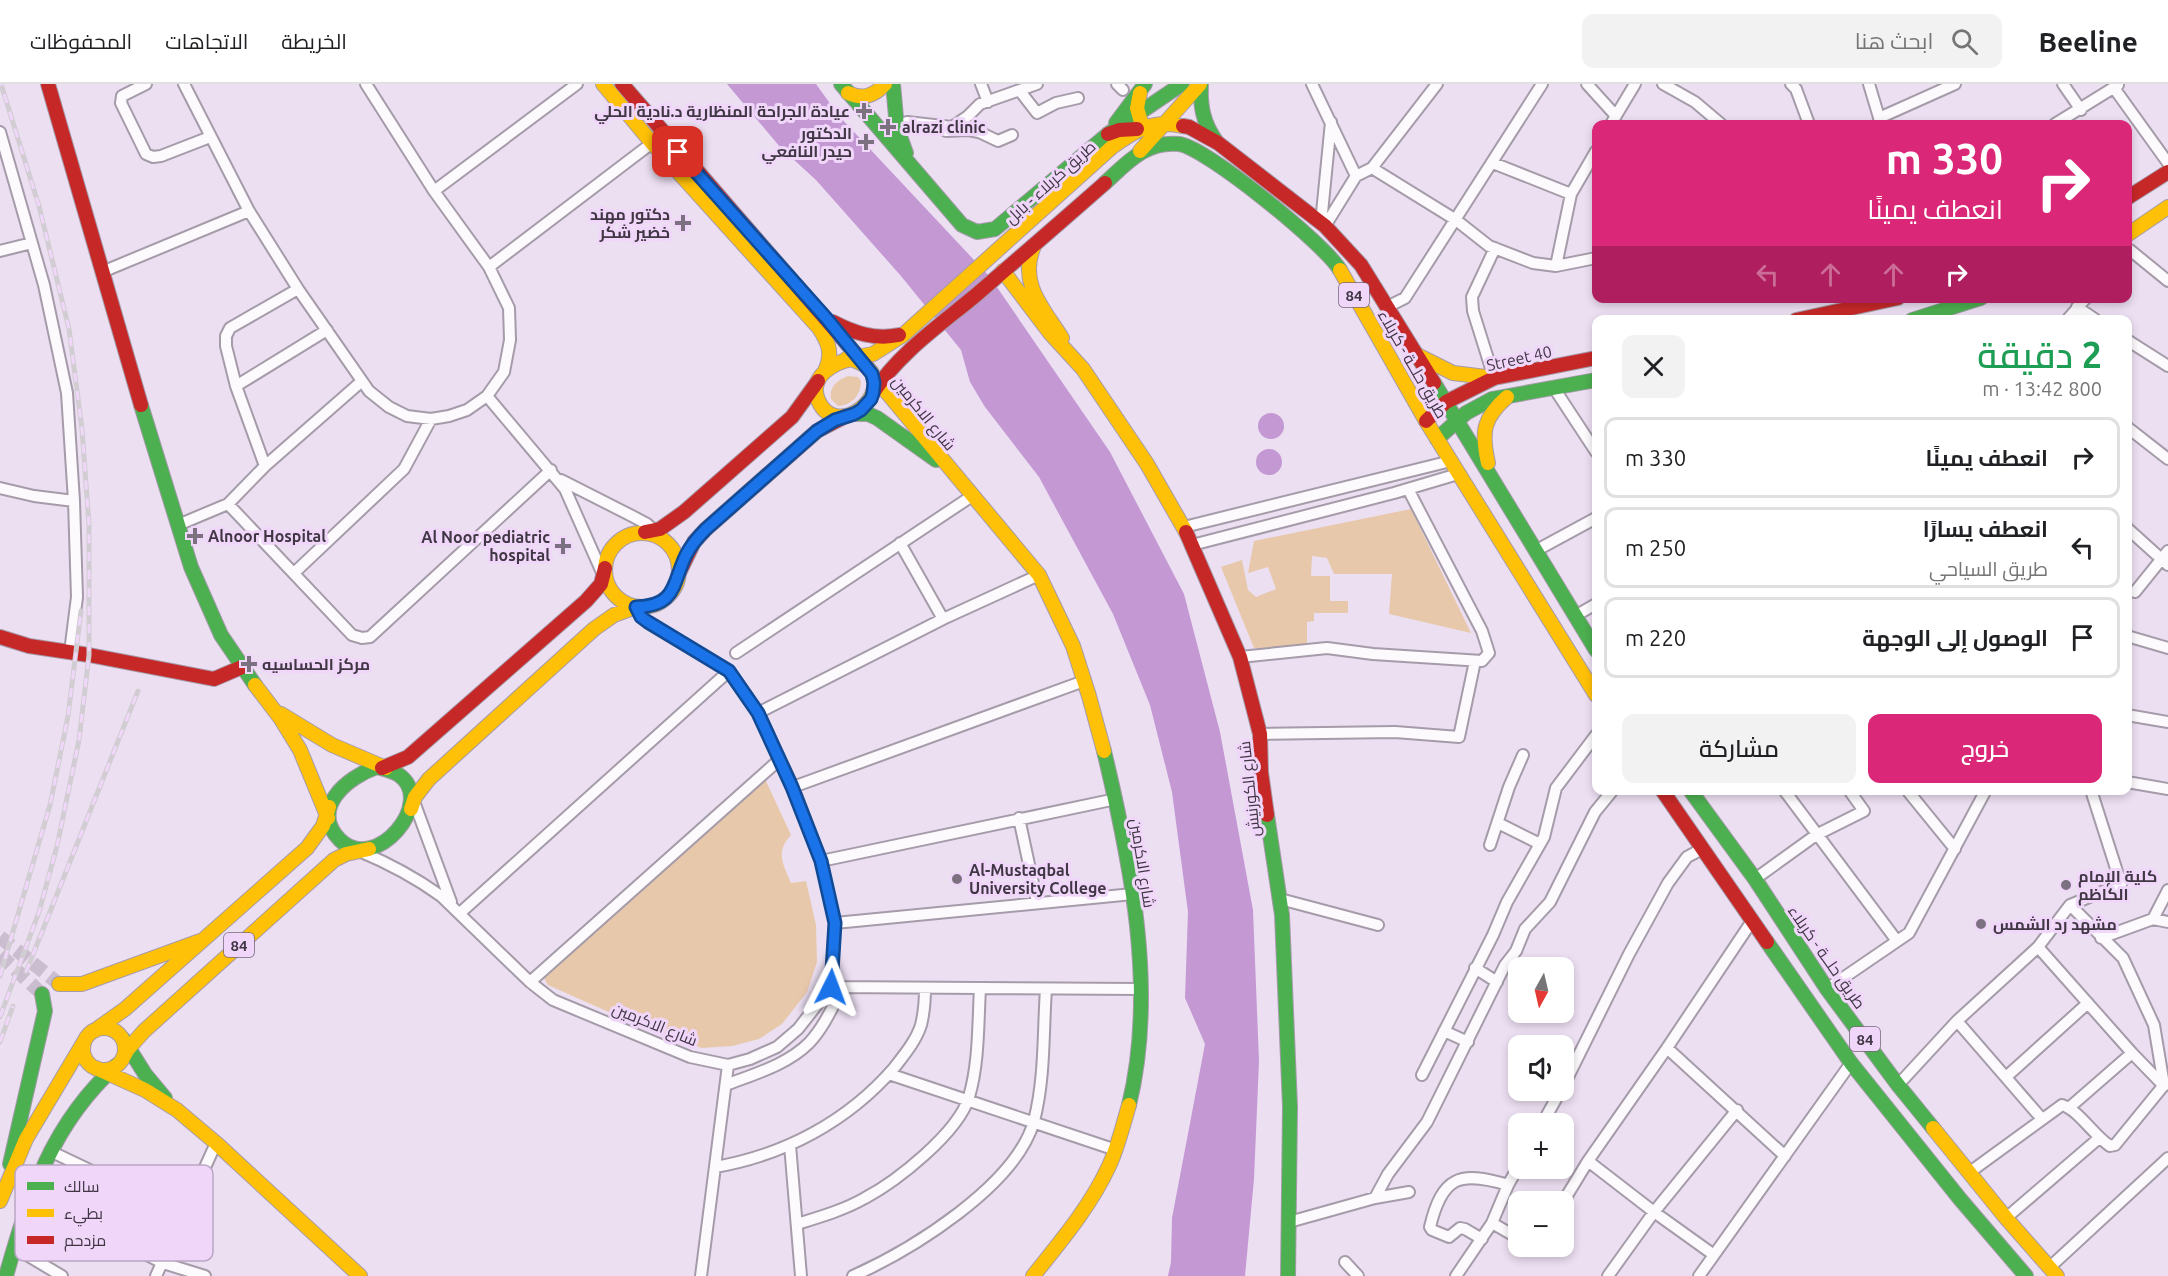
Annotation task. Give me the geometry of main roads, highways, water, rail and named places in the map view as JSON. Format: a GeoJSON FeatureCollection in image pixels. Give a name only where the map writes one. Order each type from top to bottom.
{"type":"FeatureCollection","features":[{"type":"Feature","properties":{"kind":"main road"},"geometry":{"type":"LineString","coordinates":[[48,84],[158,463],[191,567],[221,635],[300,750],[328,814],[331,829],[337,839],[358,848]]}},
{"type":"Feature","properties":{"kind":"main road"},"geometry":{"type":"LineString","coordinates":[[603,84],[652,143],[819,328],[831,348],[830,362],[821,376],[817,390],[818,399],[829,413],[850,415]]}},
{"type":"Feature","properties":{"kind":"main road"},"geometry":{"type":"LineString","coordinates":[[844,88],[862,98],[871,96],[885,84]]}},
{"type":"Feature","properties":{"kind":"main road"},"geometry":{"type":"LineString","coordinates":[[893,84],[898,136],[921,178]]}},
{"type":"Feature","properties":{"kind":"main road"},"geometry":{"type":"LineString","coordinates":[[844,88],[963,225],[969,230],[984,232],[995,229],[1108,134],[1182,84]]}},
{"type":"Feature","properties":{"kind":"main road"},"geometry":{"type":"LineString","coordinates":[[1166,122],[1201,84]]}},
{"type":"Feature","properties":{"kind":"main road"},"geometry":{"type":"LineString","coordinates":[[1201,84],[1202,116],[1218,143]]}},
{"type":"Feature","properties":{"kind":"main road"},"geometry":{"type":"LineString","coordinates":[[616,100],[625,88]]}},
{"type":"Feature","properties":{"kind":"main road","name":"شارع الاكرمين"},"geometry":{"type":"LineString","coordinates":[[625,88],[821,312],[866,372],[1039,575],[1056,607],[1095,710],[1116,799],[1133,894],[1140,989],[1134,1082],[1116,1150],[1101,1180],[1082,1210],[1033,1276]]}},
{"type":"Feature","properties":{"kind":"main road"},"geometry":{"type":"LineString","coordinates":[[1108,134],[1142,89]]}},
{"type":"Feature","properties":{"kind":"main road"},"geometry":{"type":"LineString","coordinates":[[1142,89],[1137,103],[1138,114],[1149,131]]}},
{"type":"Feature","properties":{"kind":"main road","name":"84"},"geometry":{"type":"LineString","coordinates":[[1149,131],[1166,122]]}},
{"type":"Feature","properties":{"kind":"main road","name":"طريق حلــة - كربلاء"},"geometry":{"type":"LineString","coordinates":[[1166,122],[1189,127],[1218,143],[1323,224],[1361,265],[1538,550],[1592,644]]}},
{"type":"Feature","properties":{"kind":"main road"},"geometry":{"type":"LineString","coordinates":[[1108,134],[1119,130],[1149,131]]}},
{"type":"Feature","properties":{"kind":"main road"},"geometry":{"type":"LineString","coordinates":[[1140,151],[1149,131]]}},
{"type":"Feature","properties":{"kind":"main road","name":"طريق حلــة - كربلاء"},"geometry":{"type":"LineString","coordinates":[[1149,131],[1190,148],[1230,173],[1306,233],[1337,265],[1437,439],[1452,476],[1592,689]]}},
{"type":"Feature","properties":{"kind":"main road","name":"طريق كربلاء - بابل"},"geometry":{"type":"LineString","coordinates":[[913,326],[1112,147],[1126,137],[1149,131]]}},
{"type":"Feature","properties":{"kind":"main road"},"geometry":{"type":"LineString","coordinates":[[1108,134],[1126,137],[1137,142],[1140,151]]}},
{"type":"Feature","properties":{"kind":"main road"},"geometry":{"type":"LineString","coordinates":[[1140,151],[1151,147],[1179,144]]}},
{"type":"Feature","properties":{"kind":"main road","name":"84"},"geometry":{"type":"LineString","coordinates":[[0,1201],[7,1177],[50,1097],[89,1035],[125,1009],[306,848],[320,831],[334,797],[354,776],[366,770],[385,768],[408,758],[596,591],[605,574],[607,555],[616,543],[629,534],[649,531],[672,522],[792,417],[810,396],[821,376],[834,363],[866,372],[893,365],[1034,246],[1140,151]]}},
{"type":"Feature","properties":{"kind":"main road"},"geometry":{"type":"LineString","coordinates":[[2132,195],[2168,172]]}},
{"type":"Feature","properties":{"kind":"main road"},"geometry":{"type":"LineString","coordinates":[[2132,232],[2168,207]]}},
{"type":"Feature","properties":{"kind":"main road"},"geometry":{"type":"LineString","coordinates":[[1034,246],[1029,256],[1028,279],[1031,288],[1060,332],[1065,349]]}},
{"type":"Feature","properties":{"kind":"main road","name":"شارع الكورنيش"},"geometry":{"type":"LineString","coordinates":[[999,274],[1089,377],[1147,464],[1184,527],[1240,657],[1260,734],[1261,772],[1280,899],[1290,1107],[1288,1276]]}},
{"type":"Feature","properties":{"kind":"main road"},"geometry":{"type":"LineString","coordinates":[[1819,315],[1875,303]]}},
{"type":"Feature","properties":{"kind":"main road"},"geometry":{"type":"LineString","coordinates":[[1931,315],[1966,303]]}},
{"type":"Feature","properties":{"kind":"main road"},"geometry":{"type":"LineString","coordinates":[[821,312],[839,325],[873,336],[887,338],[898,335],[913,326]]}},
{"type":"Feature","properties":{"kind":"main road","name":"84"},"geometry":{"type":"LineString","coordinates":[[44,1165],[50,1151],[93,1087],[116,1059],[144,1031],[334,860],[358,848],[380,846],[402,826],[412,801],[429,779],[610,615],[623,609],[649,606],[662,601],[678,581],[679,573],[694,542],[706,529],[817,431],[835,420],[861,410],[871,399],[866,372],[880,350],[913,326]]}},
{"type":"Feature","properties":{"kind":"main road"},"geometry":{"type":"LineString","coordinates":[[1415,354],[1453,373],[1494,378]]}},
{"type":"Feature","properties":{"kind":"main road","name":"Street 40"},"geometry":{"type":"LineString","coordinates":[[1426,421],[1446,402],[1494,378],[1592,359]]}},
{"type":"Feature","properties":{"kind":"main road","name":"Street 40"},"geometry":{"type":"LineString","coordinates":[[1437,439],[1458,420],[1492,399],[1592,381]]}},
{"type":"Feature","properties":{"kind":"main road"},"geometry":{"type":"LineString","coordinates":[[1490,472],[1484,445],[1485,424],[1494,409],[1509,395]]}},
{"type":"Feature","properties":{"kind":"main road","name":"شارع الاكرمين"},"geometry":{"type":"LineString","coordinates":[[850,415],[868,414],[877,418],[951,472]]}},
{"type":"Feature","properties":{"kind":"main road"},"geometry":{"type":"LineString","coordinates":[[649,531],[669,544],[676,555],[679,573]]}},
{"type":"Feature","properties":{"kind":"main road"},"geometry":{"type":"LineString","coordinates":[[605,574],[611,590],[618,599],[636,607]]}},
{"type":"Feature","properties":{"kind":"main road"},"geometry":{"type":"LineString","coordinates":[[0,638],[29,646],[214,679],[242,667]]}},
{"type":"Feature","properties":{"kind":"main road"},"geometry":{"type":"LineString","coordinates":[[273,708],[314,736],[345,752],[398,774],[406,782],[412,801]]}},
{"type":"Feature","properties":{"kind":"main road","name":"84"},"geometry":{"type":"LineString","coordinates":[[1665,795],[1851,1063],[1959,1199],[2026,1276]]}},
{"type":"Feature","properties":{"kind":"main road","name":"طريق حلــة - كربلاء"},"geometry":{"type":"LineString","coordinates":[[1694,795],[1755,879],[1827,989],[1898,1085],[2054,1272]]}},
{"type":"Feature","properties":{"kind":"main road"},"geometry":{"type":"LineString","coordinates":[[59,984],[82,984],[202,940]]}},
{"type":"Feature","properties":{"kind":"main road"},"geometry":{"type":"LineString","coordinates":[[7,1177],[45,1011],[42,994]]}},
{"type":"Feature","properties":{"kind":"main road"},"geometry":{"type":"LineString","coordinates":[[177,1110],[145,1090],[116,1059],[113,1030],[107,1028],[89,1035],[84,1053],[86,1059],[116,1059],[145,1074],[177,1110],[360,1276]]}},
{"type":"Feature","properties":{"kind":"main road"},"geometry":{"type":"LineString","coordinates":[[1959,1199],[1968,1200],[1974,1197],[1980,1184]]}},
{"type":"Feature","properties":{"kind":"main road"},"geometry":{"type":"LineString","coordinates":[[1986,1231],[1992,1219],[1998,1216],[2006,1217]]}},
{"type":"Feature","properties":{"kind":"main road","name":"84"},"geometry":{"type":"LineString","coordinates":[[6,1276],[15,1248]]}},
{"type":"Feature","properties":{"kind":"tunnel"},"geometry":{"type":"LineString","coordinates":[[0,937],[59,984]]}},
{"type":"Feature","properties":{"kind":"tunnel"},"geometry":{"type":"LineString","coordinates":[[0,955],[42,994]]}},
{"type":"Feature","properties":{"kind":"railway"},"geometry":{"type":"LineString","coordinates":[[0,1017],[39,912],[57,846],[79,740],[89,655],[89,525],[82,429],[69,329],[39,206],[1,84]]}},
{"type":"Feature","properties":{"kind":"railway"},"geometry":{"type":"LineString","coordinates":[[0,976],[50,805],[68,716],[81,611]]}},
{"type":"Feature","properties":{"kind":"railway"},"geometry":{"type":"LineString","coordinates":[[26,972],[138,691]]}},
{"type":"Feature","properties":{"kind":"railway"},"geometry":{"type":"LineString","coordinates":[[0,1042],[13,1006]]}},
{"type":"Feature","properties":{"kind":"place","name":"عيادة الجراحة المنظارية د.نادية الحلي"},"geometry":{"type":"Point","coordinates":[864,111]}},
{"type":"Feature","properties":{"kind":"place","name":"alrazi clinic"},"geometry":{"type":"Point","coordinates":[888,127]}},
{"type":"Feature","properties":{"kind":"place","name":"الدكتور حيدر النافعي"},"geometry":{"type":"Point","coordinates":[866,142]}},
{"type":"Feature","properties":{"kind":"place","name":"دكتور مهند خضير شكر"},"geometry":{"type":"Point","coordinates":[683,223]}},
{"type":"Feature","properties":{"kind":"place","name":"Alnoor Hospital"},"geometry":{"type":"Point","coordinates":[195,536]}},
{"type":"Feature","properties":{"kind":"place","name":"Al Noor pediatric hospital"},"geometry":{"type":"Point","coordinates":[563,546]}},
{"type":"Feature","properties":{"kind":"place","name":"مركز الحساسيه"},"geometry":{"type":"Point","coordinates":[249,664]}},
{"type":"Feature","properties":{"kind":"place","name":"Al-Mustaqbal University College"},"geometry":{"type":"Point","coordinates":[957,879]}},
{"type":"Feature","properties":{"kind":"place","name":"كلية الإمام الكاظم"},"geometry":{"type":"Point","coordinates":[2066,885]}},
{"type":"Feature","properties":{"kind":"place","name":"مشهد رد الشمس"},"geometry":{"type":"Point","coordinates":[1981,924]}}]}
